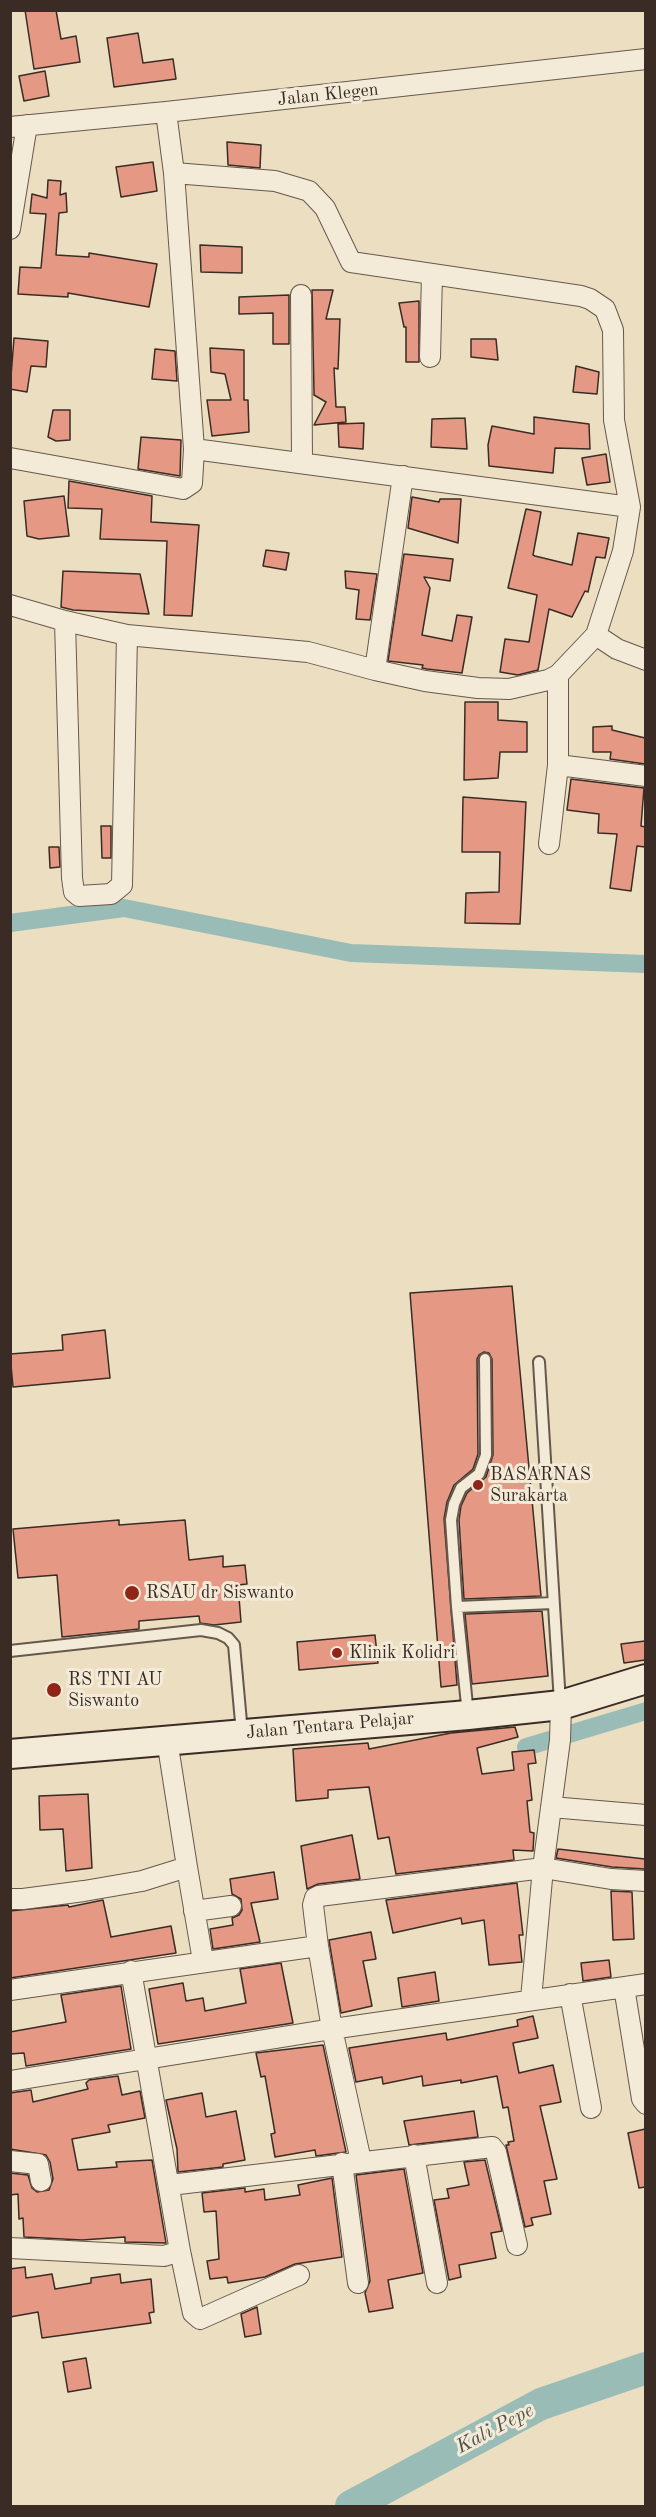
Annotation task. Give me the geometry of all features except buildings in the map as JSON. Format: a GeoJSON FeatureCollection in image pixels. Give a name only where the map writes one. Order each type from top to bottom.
{"type":"FeatureCollection","features":[{"type":"Feature","properties":{"kind":"main road","name":"Jalan Tentara Pelajar"},"geometry":{"type":"LineString","coordinates":[[10,1754],[468,1715],[560,1724],[645,1679]]}},
{"type":"Feature","properties":{"kind":"street","name":"Jalan Klegen"},"geometry":{"type":"LineString","coordinates":[[19,126],[645,59]]}},
{"type":"Feature","properties":{"kind":"street"},"geometry":{"type":"LineString","coordinates":[[10,458],[183,489],[192,483],[194,449],[174,173],[166,112]]}},
{"type":"Feature","properties":{"kind":"street"},"geometry":{"type":"LineString","coordinates":[[10,229],[19,126]]}},
{"type":"Feature","properties":{"kind":"street"},"geometry":{"type":"LineString","coordinates":[[10,605],[65,621],[127,635],[308,652],[375,670],[436,682],[508,689],[537,684],[558,675],[596,635],[623,551],[630,507],[614,420],[613,330],[604,309],[590,299],[581,296],[351,262],[325,208],[309,191],[275,182],[174,173]]}},
{"type":"Feature","properties":{"kind":"street"},"geometry":{"type":"LineString","coordinates":[[430,357],[432,274]]}},
{"type":"Feature","properties":{"kind":"street"},"geometry":{"type":"LineString","coordinates":[[301,295],[302,464]]}},
{"type":"Feature","properties":{"kind":"street"},"geometry":{"type":"LineString","coordinates":[[194,449],[630,507]]}},
{"type":"Feature","properties":{"kind":"street"},"geometry":{"type":"LineString","coordinates":[[375,670],[403,476]]}},
{"type":"Feature","properties":{"kind":"street"},"geometry":{"type":"LineString","coordinates":[[65,621],[72,878],[74,892],[78,896],[111,894],[122,885],[127,635]]}},
{"type":"Feature","properties":{"kind":"street"},"geometry":{"type":"LineString","coordinates":[[596,635],[617,649],[645,660]]}},
{"type":"Feature","properties":{"kind":"street"},"geometry":{"type":"LineString","coordinates":[[549,844],[558,765],[558,675]]}},
{"type":"Feature","properties":{"kind":"street"},"geometry":{"type":"LineString","coordinates":[[558,765],[645,776]]}},
{"type":"Feature","properties":{"kind":"street"},"geometry":{"type":"LineString","coordinates":[[531,2000],[543,1868],[560,1724]]}},
{"type":"Feature","properties":{"kind":"street"},"geometry":{"type":"LineString","coordinates":[[167,1740],[203,1961]]}},
{"type":"Feature","properties":{"kind":"street"},"geometry":{"type":"LineString","coordinates":[[551,1807],[645,1815]]}},
{"type":"Feature","properties":{"kind":"street"},"geometry":{"type":"LineString","coordinates":[[10,1899],[74,1893],[142,1881],[187,1867]]}},
{"type":"Feature","properties":{"kind":"street"},"geometry":{"type":"LineString","coordinates":[[358,2283],[351,2162],[318,1946],[313,1905],[315,1898],[543,1868],[611,1879],[645,1881]]}},
{"type":"Feature","properties":{"kind":"street"},"geometry":{"type":"LineString","coordinates":[[194,1911],[231,1906]]}},
{"type":"Feature","properties":{"kind":"street"},"geometry":{"type":"LineString","coordinates":[[10,1990],[318,1946]]}},
{"type":"Feature","properties":{"kind":"street"},"geometry":{"type":"LineString","coordinates":[[131,1971],[193,2313],[200,2319],[299,2275]]}},
{"type":"Feature","properties":{"kind":"street"},"geometry":{"type":"LineString","coordinates":[[10,2081],[332,2029],[645,1984]]}},
{"type":"Feature","properties":{"kind":"street"},"geometry":{"type":"LineString","coordinates":[[624,1987],[642,2099],[645,2104]]}},
{"type":"Feature","properties":{"kind":"street"},"geometry":{"type":"LineString","coordinates":[[570,1994],[591,2108]]}},
{"type":"Feature","properties":{"kind":"street"},"geometry":{"type":"LineString","coordinates":[[170,2185],[489,2146],[495,2149],[517,2245]]}},
{"type":"Feature","properties":{"kind":"street"},"geometry":{"type":"LineString","coordinates":[[414,2155],[437,2283]]}},
{"type":"Feature","properties":{"kind":"street"},"geometry":{"type":"LineString","coordinates":[[10,2161],[38,2163],[41,2181]]}},
{"type":"Feature","properties":{"kind":"street"},"geometry":{"type":"LineString","coordinates":[[10,2248],[164,2256],[180,2251]]}},
{"type":"Feature","properties":{"kind":"lane"},"geometry":{"type":"LineString","coordinates":[[468,1715],[451,1520],[461,1488],[479,1474],[486,1455],[485,1359]]}},
{"type":"Feature","properties":{"kind":"lane"},"geometry":{"type":"LineString","coordinates":[[539,1362],[560,1724]]}},
{"type":"Feature","properties":{"kind":"lane"},"geometry":{"type":"LineString","coordinates":[[457,1608],[553,1603]]}},
{"type":"Feature","properties":{"kind":"lane"},"geometry":{"type":"LineString","coordinates":[[10,1651],[201,1630],[218,1633],[228,1638],[234,1645],[242,1733]]}},
{"type":"Feature","properties":{"kind":"waterway"},"geometry":{"type":"LineString","coordinates":[[10,923],[124,908],[351,953],[646,964]]}},
{"type":"Feature","properties":{"kind":"waterway"},"geometry":{"type":"LineString","coordinates":[[526,1747],[646,1711]]}},
{"type":"Feature","properties":{"kind":"waterway","name":"Kali Pepe"},"geometry":{"type":"LineString","coordinates":[[351,2506],[541,2404],[646,2368]]}},
{"type":"Feature","properties":{"kind":"place","name":"BASARNAS Surakarta"},"geometry":{"type":"Point","coordinates":[478,1485]}},
{"type":"Feature","properties":{"kind":"place","name":"RSAU dr Siswanto"},"geometry":{"type":"Point","coordinates":[132,1593]}},
{"type":"Feature","properties":{"kind":"place","name":"Klinik Kolidri"},"geometry":{"type":"Point","coordinates":[337,1653]}},
{"type":"Feature","properties":{"kind":"place","name":"RS TNI AU Siswanto"},"geometry":{"type":"Point","coordinates":[54,1690]}}]}
